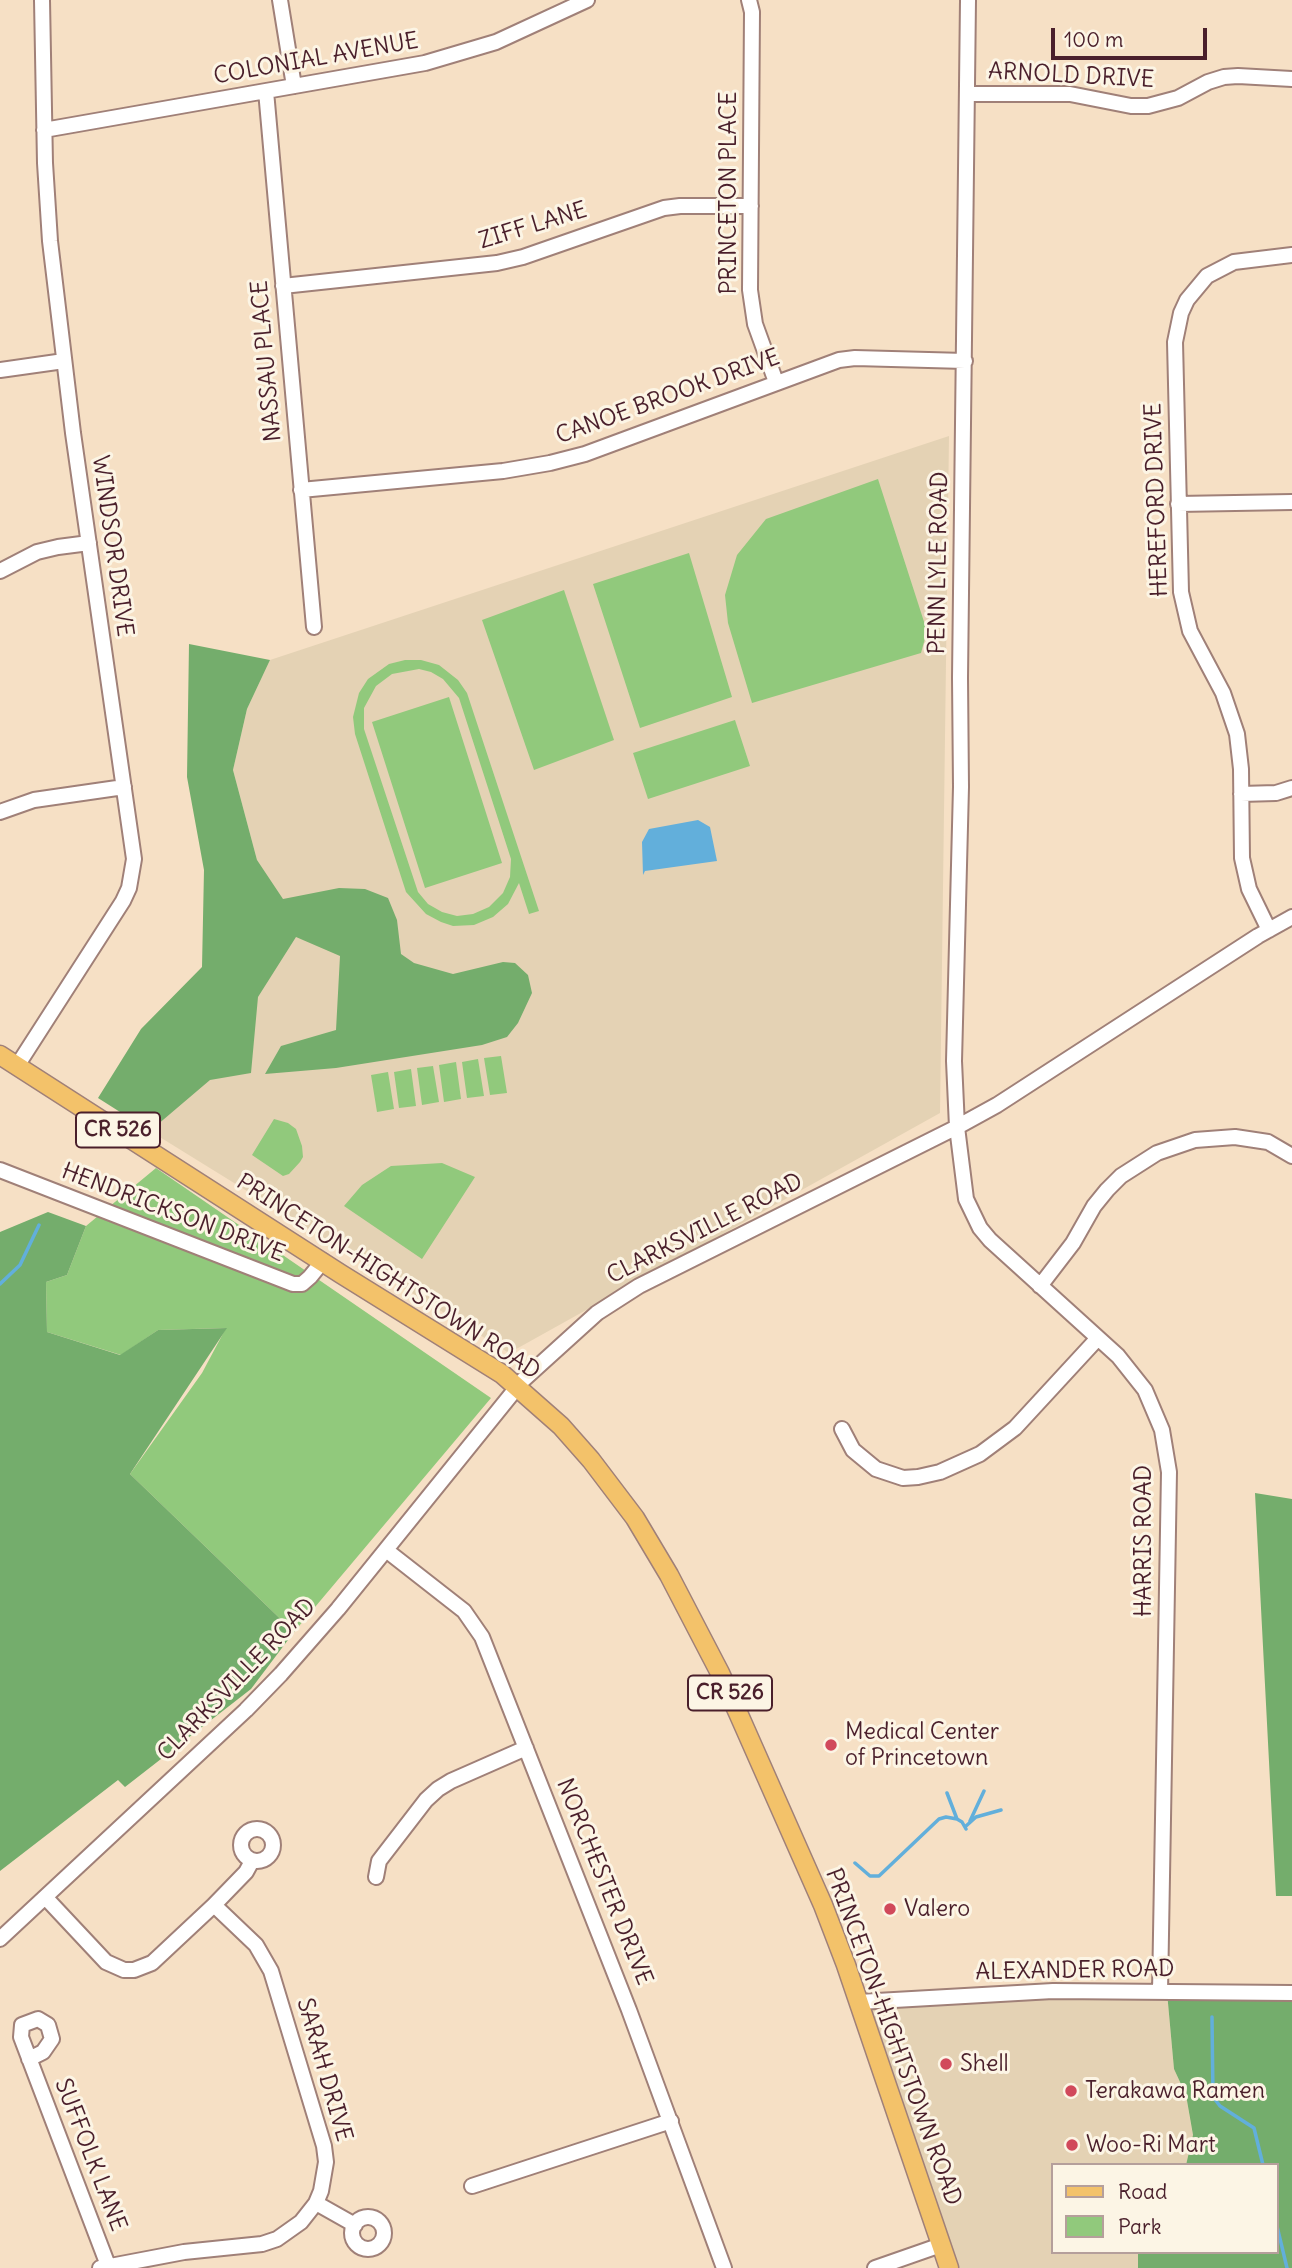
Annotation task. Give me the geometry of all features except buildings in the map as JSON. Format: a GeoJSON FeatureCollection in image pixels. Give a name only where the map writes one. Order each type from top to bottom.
{"type":"FeatureCollection","features":[{"type":"Feature","properties":{"kind":"main road","name":"PRINCETON-HIGHTSTOWN ROAD"},"geometry":{"type":"LineString","coordinates":[[0,1055],[502,1374],[561,1426],[591,1460],[635,1518],[669,1575],[730,1694],[823,1905],[859,2002],[948,2268]]}},
{"type":"Feature","properties":{"kind":"street","name":"WINDSOR DRIVE"},"geometry":{"type":"LineString","coordinates":[[17,1066],[123,901],[129,887],[134,859],[64,361],[50,241],[44,130],[42,0]]}},
{"type":"Feature","properties":{"kind":"street"},"geometry":{"type":"LineString","coordinates":[[280,0],[294,86]]}},
{"type":"Feature","properties":{"kind":"street","name":"COLONIAL AVENUE"},"geometry":{"type":"LineString","coordinates":[[44,130],[425,63],[462,54],[529,29],[587,0]]}},
{"type":"Feature","properties":{"kind":"street","name":"PRINCETON PLACE"},"geometry":{"type":"LineString","coordinates":[[750,0],[751,306],[776,382]]}},
{"type":"Feature","properties":{"kind":"street","name":"PENN LYLE ROAD"},"geometry":{"type":"LineString","coordinates":[[957,1127],[954,1061],[961,787],[968,0]]}},
{"type":"Feature","properties":{"kind":"street","name":"ARNOLD DRIVE"},"geometry":{"type":"LineString","coordinates":[[968,94],[1070,94],[1114,103],[1148,106],[1178,97],[1224,77],[1292,79]]}},
{"type":"Feature","properties":{"kind":"street","name":"NASSAU PLACE"},"geometry":{"type":"LineString","coordinates":[[266,91],[314,627]]}},
{"type":"Feature","properties":{"kind":"street","name":"ZIFF LANE"},"geometry":{"type":"LineString","coordinates":[[283,286],[497,263],[523,257],[664,208],[751,206]]}},
{"type":"Feature","properties":{"kind":"street","name":"HEREFORD DRIVE"},"geometry":{"type":"LineString","coordinates":[[1269,930],[1244,875],[1241,858],[1240,753],[1230,711],[1190,631],[1184,612],[1178,504],[1175,342],[1181,313],[1196,287],[1220,268],[1248,258],[1292,255]]}},
{"type":"Feature","properties":{"kind":"street","name":"CANOE BROOK DRIVE"},"geometry":{"type":"LineString","coordinates":[[301,490],[503,471],[550,463],[585,454],[826,363],[855,358],[965,361]]}},
{"type":"Feature","properties":{"kind":"street"},"geometry":{"type":"LineString","coordinates":[[0,370],[64,361]]}},
{"type":"Feature","properties":{"kind":"street"},"geometry":{"type":"LineString","coordinates":[[1178,504],[1292,502]]}},
{"type":"Feature","properties":{"kind":"street"},"geometry":{"type":"LineString","coordinates":[[0,571],[37,552],[89,543]]}},
{"type":"Feature","properties":{"kind":"street"},"geometry":{"type":"LineString","coordinates":[[0,812],[34,800],[124,787]]}},
{"type":"Feature","properties":{"kind":"street"},"geometry":{"type":"LineString","coordinates":[[1241,794],[1276,793],[1292,788]]}},
{"type":"Feature","properties":{"kind":"street","name":"CLARKSVILLE ROAD"},"geometry":{"type":"LineString","coordinates":[[0,1939],[246,1710],[281,1674],[386,1550],[517,1387],[597,1313],[639,1286],[957,1127],[1041,1078],[1292,917]]}},
{"type":"Feature","properties":{"kind":"street","name":"HARRIS ROAD"},"geometry":{"type":"LineString","coordinates":[[957,1127],[963,1181],[972,1215],[990,1240],[1118,1356],[1145,1390],[1162,1430],[1169,1472],[1160,1992]]}},
{"type":"Feature","properties":{"kind":"street"},"geometry":{"type":"LineString","coordinates":[[1040,1286],[1073,1243],[1094,1206],[1107,1190],[1121,1176],[1157,1153],[1195,1140],[1235,1137],[1268,1142],[1292,1156]]}},
{"type":"Feature","properties":{"kind":"street","name":"HENDRICKSON DRIVE"},"geometry":{"type":"LineString","coordinates":[[0,1170],[293,1284],[302,1284],[310,1278],[323,1261]]}},
{"type":"Feature","properties":{"kind":"street"},"geometry":{"type":"LineString","coordinates":[[842,1429],[853,1450],[863,1460],[890,1475],[918,1477],[950,1468],[980,1454],[1015,1428],[1098,1338]]}},
{"type":"Feature","properties":{"kind":"street","name":"NORCHESTER DRIVE"},"geometry":{"type":"LineString","coordinates":[[386,1550],[452,1601],[474,1624],[482,1637],[671,2121],[724,2268]]}},
{"type":"Feature","properties":{"kind":"street"},"geometry":{"type":"LineString","coordinates":[[376,1877],[379,1861],[438,1789],[526,1748]]}},
{"type":"Feature","properties":{"kind":"street"},"geometry":{"type":"LineString","coordinates":[[46,1898],[106,1962],[124,1970],[134,1970],[152,1964],[214,1905],[246,1872],[252,1861]]}},
{"type":"Feature","properties":{"kind":"street","name":"SARAH DRIVE"},"geometry":{"type":"LineString","coordinates":[[105,2267],[184,2252],[262,2244],[290,2231],[301,2222],[316,2203],[325,2176],[324,2146],[271,1972],[256,1945],[214,1905]]}},
{"type":"Feature","properties":{"kind":"street","name":"ALEXANDER ROAD"},"geometry":{"type":"LineString","coordinates":[[859,2002],[1036,1992],[1292,1993]]}},
{"type":"Feature","properties":{"kind":"street","name":"SUFFOLK LANE"},"geometry":{"type":"LineString","coordinates":[[29,2059],[43,2052],[52,2039],[48,2025],[38,2019],[22,2025],[21,2037],[29,2059],[105,2267]]}},
{"type":"Feature","properties":{"kind":"street"},"geometry":{"type":"LineString","coordinates":[[472,2186],[671,2121]]}},
{"type":"Feature","properties":{"kind":"street"},"geometry":{"type":"LineString","coordinates":[[316,2203],[355,2225]]}},
{"type":"Feature","properties":{"kind":"street"},"geometry":{"type":"LineString","coordinates":[[875,2268],[941,2245]]}},
{"type":"Feature","properties":{"kind":"shaded area"},"geometry":{"type":"Polygon","coordinates":[[[949,436],[940,1113],[509,1353],[150,1131],[197,1060],[257,860],[233,770],[247,709],[270,660],[949,436]]]}},
{"type":"Feature","properties":{"kind":"shaded area"},"geometry":{"type":"Polygon","coordinates":[[[1167,1992],[1174,2069],[1186,2095],[1193,2136],[1186,2163],[1050,2163],[1050,2254],[1138,2254],[1138,2268],[949,2268],[859,2002],[1167,1992]]]}},
{"type":"Feature","properties":{"kind":"green space"},"geometry":{"type":"Polygon","coordinates":[[[878,479],[927,631],[921,653],[752,703],[728,623],[725,595],[737,555],[766,519],[878,479]]]}},
{"type":"Feature","properties":{"kind":"green space"},"geometry":{"type":"Polygon","coordinates":[[[689,553],[732,697],[640,728],[593,584],[689,553]]]}},
{"type":"Feature","properties":{"kind":"green space"},"geometry":{"type":"Polygon","coordinates":[[[564,590],[614,740],[534,770],[482,620],[564,590]]]}},
{"type":"Feature","properties":{"kind":"green space"},"geometry":{"type":"Polygon","coordinates":[[[189,644],[270,660],[247,709],[233,770],[257,860],[283,899],[339,888],[365,889],[388,898],[397,920],[401,954],[414,963],[453,974],[503,962],[515,963],[528,975],[532,993],[518,1023],[507,1037],[482,1045],[336,1068],[265,1074],[281,1046],[336,1030],[340,956],[296,937],[258,997],[251,1073],[210,1080],[150,1131],[98,1098],[141,1029],[202,967],[204,870],[187,777],[189,644]]]}},
{"type":"Feature","properties":{"kind":"green space"},"geometry":{"type":"Polygon","coordinates":[[[421,660],[439,665],[458,680],[467,693],[539,911],[529,914],[519,883],[508,904],[493,917],[474,925],[453,926],[426,914],[406,892],[355,734],[353,717],[359,693],[368,679],[389,664],[421,660]],[[419,669],[392,674],[376,686],[364,708],[364,729],[418,892],[428,904],[442,912],[457,916],[473,914],[489,907],[503,893],[510,877],[511,859],[459,698],[443,679],[419,669]]]}},
{"type":"Feature","properties":{"kind":"green space"},"geometry":{"type":"Polygon","coordinates":[[[449,697],[502,863],[425,888],[372,722],[449,697]]]}},
{"type":"Feature","properties":{"kind":"green space"},"geometry":{"type":"Polygon","coordinates":[[[735,720],[750,766],[648,799],[633,753],[735,720]]]}},
{"type":"Feature","properties":{"kind":"green space"},"geometry":{"type":"Polygon","coordinates":[[[501,1056],[507,1093],[490,1095],[484,1058],[501,1056]]]}},
{"type":"Feature","properties":{"kind":"green space"},"geometry":{"type":"Polygon","coordinates":[[[478,1059],[484,1096],[467,1098],[462,1062],[478,1059]]]}},
{"type":"Feature","properties":{"kind":"green space"},"geometry":{"type":"Polygon","coordinates":[[[456,1062],[461,1099],[444,1102],[439,1065],[456,1062]]]}},
{"type":"Feature","properties":{"kind":"green space"},"geometry":{"type":"Polygon","coordinates":[[[433,1066],[439,1102],[422,1105],[417,1068],[433,1066]]]}},
{"type":"Feature","properties":{"kind":"green space"},"geometry":{"type":"Polygon","coordinates":[[[411,1069],[416,1106],[399,1108],[394,1072],[411,1069]]]}},
{"type":"Feature","properties":{"kind":"green space"},"geometry":{"type":"Polygon","coordinates":[[[388,1072],[394,1109],[377,1112],[371,1075],[388,1072]]]}},
{"type":"Feature","properties":{"kind":"green space"},"geometry":{"type":"Polygon","coordinates":[[[274,1119],[288,1123],[296,1129],[302,1146],[303,1157],[300,1162],[289,1174],[283,1176],[252,1155],[274,1119]]]}},
{"type":"Feature","properties":{"kind":"green space"},"geometry":{"type":"Polygon","coordinates":[[[442,1163],[475,1177],[422,1259],[344,1206],[362,1185],[391,1166],[442,1163]]]}},
{"type":"Feature","properties":{"kind":"green space"},"geometry":{"type":"Polygon","coordinates":[[[156,1168],[491,1398],[294,1632],[130,1474],[202,1373],[226,1328],[158,1330],[121,1355],[47,1332],[46,1282],[67,1275],[86,1226],[156,1168]]]}},
{"type":"Feature","properties":{"kind":"green space"},"geometry":{"type":"Polygon","coordinates":[[[48,1212],[86,1226],[67,1275],[46,1282],[47,1332],[120,1355],[158,1330],[227,1328],[130,1474],[294,1632],[251,1689],[125,1787],[118,1780],[0,1871],[0,1232],[48,1212]]]}},
{"type":"Feature","properties":{"kind":"green space"},"geometry":{"type":"Polygon","coordinates":[[[1255,1493],[1292,1499],[1292,1896],[1276,1896],[1255,1493]]]}},
{"type":"Feature","properties":{"kind":"green space"},"geometry":{"type":"Polygon","coordinates":[[[1167,1992],[1292,1993],[1292,2268],[1138,2268],[1138,2254],[1278,2254],[1278,2163],[1186,2163],[1193,2135],[1186,2095],[1174,2069],[1167,1992]]]}},
{"type":"Feature","properties":{"kind":"water"},"geometry":{"type":"Polygon","coordinates":[[[698,820],[710,827],[717,861],[645,871],[643,875],[642,842],[649,829],[698,820]]]}},
{"type":"Feature","properties":{"kind":"waterway"},"geometry":{"type":"LineString","coordinates":[[0,1284],[20,1265],[39,1225]]}},
{"type":"Feature","properties":{"kind":"waterway"},"geometry":{"type":"LineString","coordinates":[[970,1821],[984,1791]]}},
{"type":"Feature","properties":{"kind":"waterway"},"geometry":{"type":"LineString","coordinates":[[947,1793],[957,1819],[966,1829]]}},
{"type":"Feature","properties":{"kind":"waterway"},"geometry":{"type":"LineString","coordinates":[[966,1826],[976,1817],[1001,1810]]}},
{"type":"Feature","properties":{"kind":"waterway"},"geometry":{"type":"LineString","coordinates":[[855,1863],[870,1876],[879,1876],[939,1819],[957,1819]]}},
{"type":"Feature","properties":{"kind":"waterway"},"geometry":{"type":"LineString","coordinates":[[1212,2017],[1213,2097],[1220,2106],[1254,2128],[1263,2163]]}},
{"type":"Feature","properties":{"kind":"waterway"},"geometry":{"type":"LineString","coordinates":[[1278,2230],[1287,2268]]}},
{"type":"Feature","properties":{"kind":"place","name":"Medical Center of Princetown"},"geometry":{"type":"Point","coordinates":[831,1745]}},
{"type":"Feature","properties":{"kind":"place","name":"Valero"},"geometry":{"type":"Point","coordinates":[890,1909]}},
{"type":"Feature","properties":{"kind":"place","name":"Shell"},"geometry":{"type":"Point","coordinates":[946,2064]}},
{"type":"Feature","properties":{"kind":"place","name":"Terakawa Ramen"},"geometry":{"type":"Point","coordinates":[1071,2091]}},
{"type":"Feature","properties":{"kind":"place","name":"Woo-Ri Mart"},"geometry":{"type":"Point","coordinates":[1072,2145]}}]}
